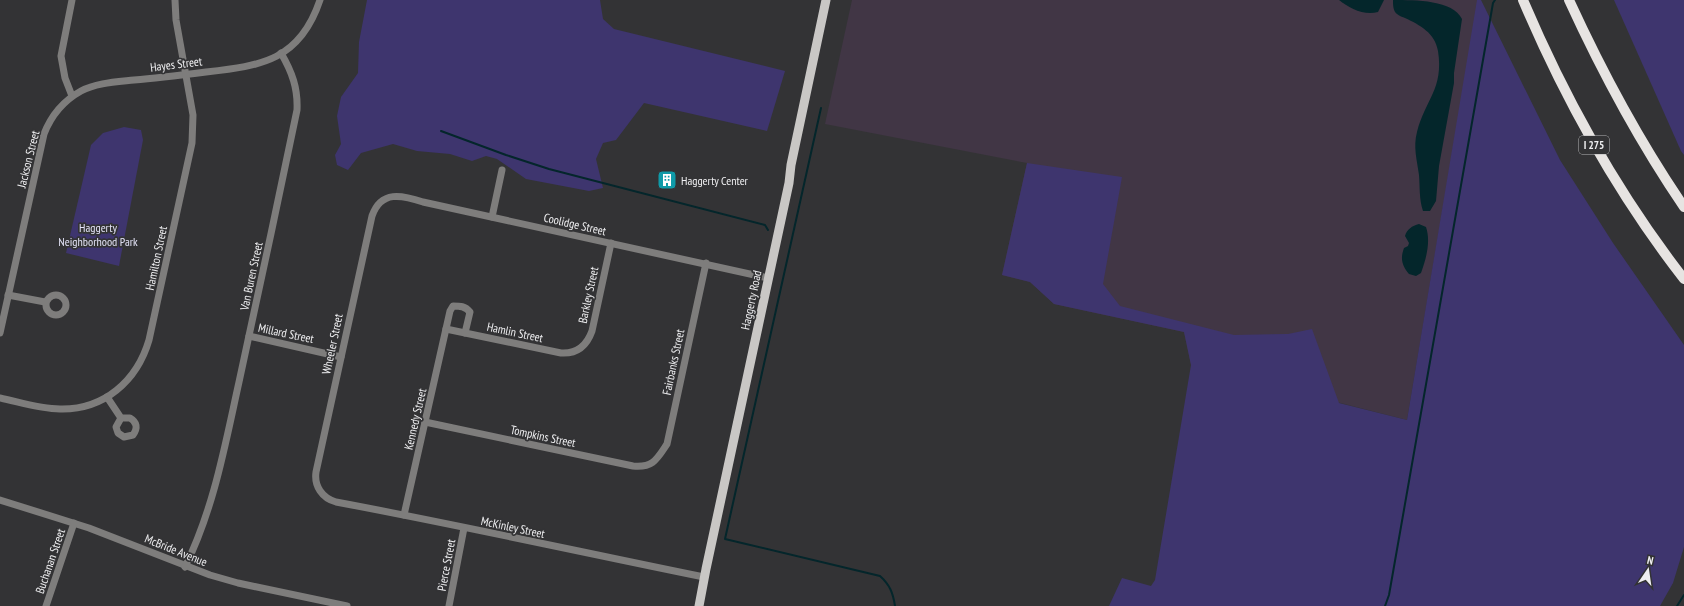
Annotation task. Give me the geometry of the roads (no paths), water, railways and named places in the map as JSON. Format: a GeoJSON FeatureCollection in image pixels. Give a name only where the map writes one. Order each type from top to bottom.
{"type":"FeatureCollection","features":[{"type":"Feature","properties":{"kind":"highway","name":"I 275"},"geometry":{"type":"LineString","coordinates":[[1523,0],[1556,74],[1588,135],[1629,202],[1684,279]]}},
{"type":"Feature","properties":{"kind":"highway"},"geometry":{"type":"LineString","coordinates":[[1569,0],[1623,110],[1684,207]]}},
{"type":"Feature","properties":{"kind":"main road","name":"Haggerty Road"},"geometry":{"type":"LineString","coordinates":[[699,606],[826,0]]}},
{"type":"Feature","properties":{"kind":"street"},"geometry":{"type":"LineString","coordinates":[[72,0],[61,56],[65,78],[72,96]]}},
{"type":"Feature","properties":{"kind":"street","name":"Hamilton Street"},"geometry":{"type":"LineString","coordinates":[[0,398],[46,408],[59,409],[84,407],[107,397],[122,386],[134,373],[143,358],[149,340],[192,143],[192,116],[176,20],[175,0]]}},
{"type":"Feature","properties":{"kind":"street"},"geometry":{"type":"LineString","coordinates":[[281,53],[295,42],[308,27],[320,0]]}},
{"type":"Feature","properties":{"kind":"street","name":"Hayes Street"},"geometry":{"type":"LineString","coordinates":[[72,96],[87,88],[105,84],[248,67],[264,62],[281,53]]}},
{"type":"Feature","properties":{"kind":"street","name":"Van Buren Street"},"geometry":{"type":"LineString","coordinates":[[185,567],[201,530],[215,490],[297,110],[295,83],[291,71],[281,53]]}},
{"type":"Feature","properties":{"kind":"street","name":"Jackson Street"},"geometry":{"type":"LineString","coordinates":[[0,333],[44,134],[55,113],[72,96]]}},
{"type":"Feature","properties":{"kind":"street"},"geometry":{"type":"LineString","coordinates":[[492,217],[502,170]]}},
{"type":"Feature","properties":{"kind":"street","name":"Coolidge Street"},"geometry":{"type":"LineString","coordinates":[[380,203],[391,197],[403,196],[423,202],[706,263],[768,278]]}},
{"type":"Feature","properties":{"kind":"street","name":"Wheeler Street"},"geometry":{"type":"LineString","coordinates":[[320,492],[316,481],[316,472],[372,216],[374,210],[380,203]]}},
{"type":"Feature","properties":{"kind":"street","name":"Barkley Street"},"geometry":{"type":"LineString","coordinates":[[580,349],[587,342],[592,331],[611,243]]}},
{"type":"Feature","properties":{"kind":"street","name":"Fairbanks Street"},"geometry":{"type":"LineString","coordinates":[[655,461],[661,455],[667,444],[706,263]]}},
{"type":"Feature","properties":{"kind":"street"},"geometry":{"type":"LineString","coordinates":[[8,295],[45,302]]}},
{"type":"Feature","properties":{"kind":"street","name":"Kennedy Street"},"geometry":{"type":"LineString","coordinates":[[404,515],[450,311],[453,306],[461,306],[470,312],[465,333]]}},
{"type":"Feature","properties":{"kind":"street","name":"Hamlin Street"},"geometry":{"type":"LineString","coordinates":[[446,329],[561,353],[571,353],[580,349]]}},
{"type":"Feature","properties":{"kind":"street","name":"Millard Street"},"geometry":{"type":"LineString","coordinates":[[249,336],[341,357]]}},
{"type":"Feature","properties":{"kind":"street"},"geometry":{"type":"LineString","coordinates":[[107,397],[121,418]]}},
{"type":"Feature","properties":{"kind":"street","name":"Tompkins Street"},"geometry":{"type":"LineString","coordinates":[[425,422],[633,466],[643,466],[655,461]]}},
{"type":"Feature","properties":{"kind":"street","name":"McKinley Street"},"geometry":{"type":"LineString","coordinates":[[320,492],[331,501],[704,577]]}},
{"type":"Feature","properties":{"kind":"street","name":"McBride Avenue"},"geometry":{"type":"LineString","coordinates":[[0,500],[74,523],[121,540],[185,567],[238,583],[334,605],[347,606]]}},
{"type":"Feature","properties":{"kind":"street","name":"Buchanan Street"},"geometry":{"type":"LineString","coordinates":[[46,606],[74,523]]}},
{"type":"Feature","properties":{"kind":"street","name":"Pierce Street"},"geometry":{"type":"LineString","coordinates":[[449,606],[464,528]]}},
{"type":"Feature","properties":{"kind":"water"},"geometry":{"type":"Polygon","coordinates":[[[1339,0],[1384,0],[1378,12],[1367,13],[1347,6],[1339,0]]]}},
{"type":"Feature","properties":{"kind":"water"},"geometry":{"type":"Polygon","coordinates":[[[1393,0],[1433,2],[1451,8],[1462,19],[1454,73],[1454,83],[1439,166],[1436,201],[1430,211],[1423,211],[1420,198],[1415,143],[1420,121],[1436,85],[1439,64],[1438,51],[1434,39],[1426,30],[1396,13],[1393,0]]]}},
{"type":"Feature","properties":{"kind":"water"},"geometry":{"type":"Polygon","coordinates":[[[1419,224],[1426,227],[1428,244],[1421,273],[1416,276],[1409,274],[1403,265],[1402,255],[1404,248],[1408,246],[1409,243],[1405,236],[1407,231],[1419,224]]]}},
{"type":"Feature","properties":{"kind":"waterway"},"geometry":{"type":"LineString","coordinates":[[1385,606],[1389,595],[1493,3],[1495,0]]}},
{"type":"Feature","properties":{"kind":"waterway"},"geometry":{"type":"LineString","coordinates":[[821,108],[725,539],[880,576],[890,590],[895,606]]}},
{"type":"Feature","properties":{"kind":"waterway"},"geometry":{"type":"LineString","coordinates":[[441,131],[549,169],[765,225],[768,230]]}},
{"type":"Feature","properties":{"kind":"waterway"},"geometry":{"type":"LineString","coordinates":[[1677,606],[1684,595]]}},
{"type":"Feature","properties":{"kind":"place","name":"Haggerty Center"},"geometry":{"type":"Point","coordinates":[667,180]}},
{"type":"Feature","properties":{"kind":"park label","name":"Haggerty Neighborhood Park"},"geometry":{"type":"Point","coordinates":[98,234]}}]}
